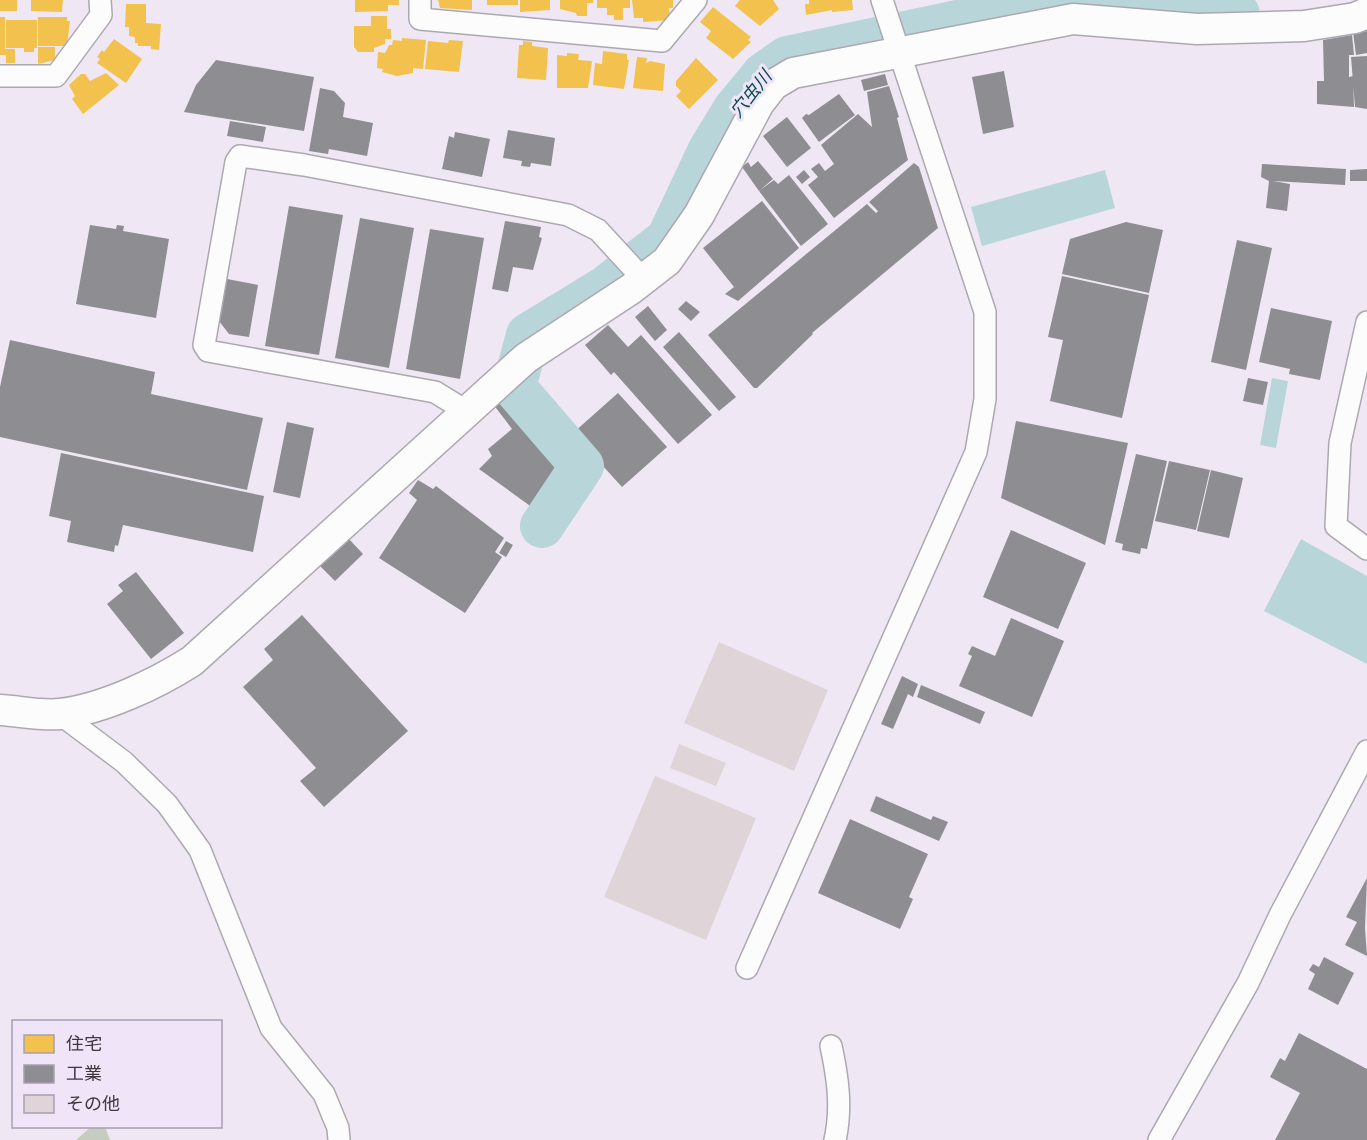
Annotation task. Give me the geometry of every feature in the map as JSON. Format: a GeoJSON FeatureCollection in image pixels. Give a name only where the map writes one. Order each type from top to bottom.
{"type":"FeatureCollection","features":[{"type":"Feature","properties":{"kind":"street"},"geometry":{"type":"LineString","coordinates":[[0,76],[56,76],[101,15],[100,0]]}},
{"type":"Feature","properties":{"kind":"street"},"geometry":{"type":"LineString","coordinates":[[420,0],[420,19],[662,41],[696,0]]}},
{"type":"Feature","properties":{"kind":"street"},"geometry":{"type":"LineString","coordinates":[[747,968],[971,463],[978,441],[985,399],[985,312],[882,0]]}},
{"type":"Feature","properties":{"kind":"street"},"geometry":{"type":"LineString","coordinates":[[0,710],[60,714],[137,691],[166,678],[192,661],[526,358],[644,280],[667,261],[699,216],[746,123],[773,85],[793,73],[1072,19],[1197,29],[1304,26],[1355,18],[1367,13]]}},
{"type":"Feature","properties":{"kind":"street"},"geometry":{"type":"LineString","coordinates":[[466,411],[435,392],[208,351],[204,345],[236,162],[240,156],[304,165],[568,215],[598,230],[644,280]]}},
{"type":"Feature","properties":{"kind":"street"},"geometry":{"type":"LineString","coordinates":[[1367,322],[1340,443],[1335,526],[1367,549]]}},
{"type":"Feature","properties":{"kind":"street"},"geometry":{"type":"LineString","coordinates":[[60,714],[124,762],[167,804],[200,850],[271,1028],[324,1094],[338,1128],[339,1140]]}},
{"type":"Feature","properties":{"kind":"street"},"geometry":{"type":"LineString","coordinates":[[1160,1140],[1248,983],[1280,915],[1367,751]]}},
{"type":"Feature","properties":{"kind":"street"},"geometry":{"type":"LineString","coordinates":[[831,1046],[838,1078],[840,1108],[835,1140]]}},
{"type":"Feature","properties":{"kind":"shaded area"},"geometry":{"type":"Polygon","coordinates":[[[1105,170],[1115,208],[982,246],[971,207],[1105,170]]]}},
{"type":"Feature","properties":{"kind":"shaded area"},"geometry":{"type":"Polygon","coordinates":[[[1272,378],[1288,381],[1276,448],[1260,445],[1272,378]]]}},
{"type":"Feature","properties":{"kind":"shaded area"},"geometry":{"type":"Polygon","coordinates":[[[1301,539],[1367,576],[1367,664],[1264,611],[1301,539]]]}},
{"type":"Feature","properties":{"kind":"shaded area"},"geometry":{"type":"Polygon","coordinates":[[[90,1128],[105,1128],[110,1140],[76,1140],[90,1128]]]}},
{"type":"Feature","properties":{"kind":"building: 住宅"},"geometry":{"type":"Polygon","coordinates":[[[0,0],[17,0],[17,11],[0,11],[0,0]]]}},
{"type":"Feature","properties":{"kind":"building: 住宅"},"geometry":{"type":"Polygon","coordinates":[[[31,0],[63,0],[62,12],[31,11],[31,0]]]}},
{"type":"Feature","properties":{"kind":"building: 住宅"},"geometry":{"type":"Polygon","coordinates":[[[355,0],[399,0],[399,5],[388,5],[388,11],[355,12],[355,0]]]}},
{"type":"Feature","properties":{"kind":"building: 住宅"},"geometry":{"type":"Polygon","coordinates":[[[438,0],[472,0],[472,10],[440,8],[438,0]]]}},
{"type":"Feature","properties":{"kind":"building: 住宅"},"geometry":{"type":"Polygon","coordinates":[[[487,0],[518,0],[518,5],[487,5],[487,0]]]}},
{"type":"Feature","properties":{"kind":"building: 住宅"},"geometry":{"type":"Polygon","coordinates":[[[520,0],[550,0],[550,10],[520,12],[520,0]]]}},
{"type":"Feature","properties":{"kind":"building: 住宅"},"geometry":{"type":"Polygon","coordinates":[[[560,0],[593,0],[593,3],[587,3],[587,16],[577,16],[576,13],[560,9],[560,0]]]}},
{"type":"Feature","properties":{"kind":"building: 住宅"},"geometry":{"type":"Polygon","coordinates":[[[597,0],[630,0],[630,8],[623,8],[623,20],[614,20],[614,15],[607,15],[607,8],[597,8],[597,0]]]}},
{"type":"Feature","properties":{"kind":"building: 住宅"},"geometry":{"type":"Polygon","coordinates":[[[632,0],[673,0],[673,8],[669,8],[670,20],[643,22],[643,18],[634,18],[632,0]]]}},
{"type":"Feature","properties":{"kind":"building: 住宅"},"geometry":{"type":"Polygon","coordinates":[[[740,0],[773,0],[779,9],[760,26],[735,6],[740,0]]]}},
{"type":"Feature","properties":{"kind":"building: 住宅"},"geometry":{"type":"Polygon","coordinates":[[[809,0],[852,0],[853,10],[832,12],[832,10],[806,15],[805,4],[809,4],[809,0]]]}},
{"type":"Feature","properties":{"kind":"building: 住宅"},"geometry":{"type":"Polygon","coordinates":[[[126,4],[146,4],[146,23],[161,24],[159,50],[151,49],[151,46],[138,46],[138,43],[135,43],[135,37],[129,36],[129,27],[125,27],[126,4]]]}},
{"type":"Feature","properties":{"kind":"building: 住宅"},"geometry":{"type":"Polygon","coordinates":[[[713,7],[751,37],[748,40],[751,42],[733,59],[706,38],[711,31],[700,22],[713,7]]]}},
{"type":"Feature","properties":{"kind":"building: 住宅"},"geometry":{"type":"Polygon","coordinates":[[[371,16],[387,16],[387,29],[391,29],[391,39],[385,39],[385,44],[374,48],[374,52],[358,52],[354,47],[354,26],[371,26],[371,16]]]}},
{"type":"Feature","properties":{"kind":"building: 住宅"},"geometry":{"type":"Polygon","coordinates":[[[0,17],[5,17],[5,49],[15,49],[15,63],[6,63],[6,55],[0,55],[0,17]]]}},
{"type":"Feature","properties":{"kind":"building: 住宅"},"geometry":{"type":"Polygon","coordinates":[[[38,17],[67,17],[67,21],[70,21],[67,46],[38,46],[38,17]]]}},
{"type":"Feature","properties":{"kind":"building: 住宅"},"geometry":{"type":"Polygon","coordinates":[[[6,20],[37,20],[37,48],[34,48],[34,52],[24,52],[24,48],[6,48],[6,20]]]}},
{"type":"Feature","properties":{"kind":"building: 住宅"},"geometry":{"type":"Polygon","coordinates":[[[402,38],[426,40],[423,69],[413,68],[413,73],[397,76],[382,72],[383,69],[377,68],[378,52],[385,53],[393,40],[402,41],[402,38]]]}},
{"type":"Feature","properties":{"kind":"building: 住宅"},"geometry":{"type":"Polygon","coordinates":[[[114,39],[142,59],[126,83],[97,63],[100,59],[97,57],[114,39]]]}},
{"type":"Feature","properties":{"kind":"building: 住宅"},"geometry":{"type":"Polygon","coordinates":[[[449,40],[463,41],[459,72],[425,69],[428,41],[448,43],[449,40]]]}},
{"type":"Feature","properties":{"kind":"building: 住宅"},"geometry":{"type":"Polygon","coordinates":[[[523,41],[532,42],[532,46],[548,48],[546,80],[517,78],[519,45],[523,45],[523,41]]]}},
{"type":"Feature","properties":{"kind":"building: 住宅"},"geometry":{"type":"Polygon","coordinates":[[[38,47],[55,47],[55,60],[38,64],[38,47]]]}},
{"type":"Feature","properties":{"kind":"building: 住宅"},"geometry":{"type":"Polygon","coordinates":[[[603,51],[627,54],[627,60],[629,60],[624,89],[593,85],[595,63],[602,64],[603,51]]]}},
{"type":"Feature","properties":{"kind":"building: 住宅"},"geometry":{"type":"Polygon","coordinates":[[[567,53],[579,54],[578,60],[592,61],[588,88],[557,88],[557,55],[567,56],[567,53]]]}},
{"type":"Feature","properties":{"kind":"building: 住宅"},"geometry":{"type":"Polygon","coordinates":[[[637,57],[647,58],[646,63],[650,61],[665,64],[663,91],[633,88],[637,57]]]}},
{"type":"Feature","properties":{"kind":"building: 住宅"},"geometry":{"type":"Polygon","coordinates":[[[696,58],[718,80],[689,109],[676,96],[681,91],[676,86],[676,81],[696,58]]]}},
{"type":"Feature","properties":{"kind":"building: 住宅"},"geometry":{"type":"Polygon","coordinates":[[[106,73],[119,85],[83,114],[72,99],[75,96],[69,85],[81,74],[85,74],[90,81],[106,73]]]}},
{"type":"Feature","properties":{"kind":"building: 工業"},"geometry":{"type":"Polygon","coordinates":[[[1367,31],[1367,53],[1356,55],[1353,32],[1367,31]]]}},
{"type":"Feature","properties":{"kind":"building: 工業"},"geometry":{"type":"Polygon","coordinates":[[[1352,35],[1354,55],[1349,55],[1349,77],[1353,76],[1354,107],[1317,104],[1317,81],[1324,81],[1323,40],[1352,35]]]}},
{"type":"Feature","properties":{"kind":"building: 工業"},"geometry":{"type":"Polygon","coordinates":[[[1367,56],[1367,109],[1355,107],[1351,57],[1367,56]]]}},
{"type":"Feature","properties":{"kind":"building: 工業"},"geometry":{"type":"Polygon","coordinates":[[[216,60],[314,77],[304,131],[184,112],[196,85],[216,60]]]}},
{"type":"Feature","properties":{"kind":"building: 工業"},"geometry":{"type":"Polygon","coordinates":[[[1004,71],[1014,127],[983,134],[972,77],[1004,71]]]}},
{"type":"Feature","properties":{"kind":"building: 工業"},"geometry":{"type":"Polygon","coordinates":[[[885,74],[888,85],[864,91],[861,80],[885,74]]]}},
{"type":"Feature","properties":{"kind":"building: 工業"},"geometry":{"type":"Polygon","coordinates":[[[889,86],[899,117],[897,118],[908,160],[834,218],[808,185],[818,177],[811,169],[819,163],[825,171],[834,164],[821,145],[858,114],[872,127],[867,92],[889,86]]]}},
{"type":"Feature","properties":{"kind":"building: 工業"},"geometry":{"type":"Polygon","coordinates":[[[320,88],[334,91],[345,103],[343,117],[373,123],[367,156],[329,149],[328,154],[309,151],[320,88]]]}},
{"type":"Feature","properties":{"kind":"building: 工業"},"geometry":{"type":"Polygon","coordinates":[[[839,94],[855,115],[819,142],[802,118],[839,94]]]}},
{"type":"Feature","properties":{"kind":"building: 工業"},"geometry":{"type":"Polygon","coordinates":[[[787,117],[811,148],[787,167],[763,136],[787,117]]]}},
{"type":"Feature","properties":{"kind":"building: 工業"},"geometry":{"type":"Polygon","coordinates":[[[230,121],[266,127],[263,142],[227,136],[230,121]]]}},
{"type":"Feature","properties":{"kind":"building: 工業"},"geometry":{"type":"Polygon","coordinates":[[[508,130],[555,138],[551,166],[531,163],[530,167],[521,166],[522,161],[503,158],[508,130]]]}},
{"type":"Feature","properties":{"kind":"building: 工業"},"geometry":{"type":"Polygon","coordinates":[[[455,132],[490,139],[482,177],[442,169],[449,136],[454,138],[455,132]]]}},
{"type":"Feature","properties":{"kind":"building: 工業"},"geometry":{"type":"Polygon","coordinates":[[[758,161],[773,179],[759,191],[742,167],[748,162],[751,167],[758,161]]]}},
{"type":"Feature","properties":{"kind":"building: 工業"},"geometry":{"type":"Polygon","coordinates":[[[914,163],[919,167],[938,228],[812,333],[757,388],[754,388],[708,335],[867,204],[876,213],[878,211],[869,202],[914,163]]]}},
{"type":"Feature","properties":{"kind":"building: 工業"},"geometry":{"type":"Polygon","coordinates":[[[1262,164],[1346,169],[1345,185],[1273,181],[1290,184],[1287,211],[1266,208],[1269,181],[1261,177],[1262,164]]]}},
{"type":"Feature","properties":{"kind":"building: 工業"},"geometry":{"type":"Polygon","coordinates":[[[1367,169],[1367,181],[1350,181],[1350,170],[1367,169]]]}},
{"type":"Feature","properties":{"kind":"building: 工業"},"geometry":{"type":"Polygon","coordinates":[[[804,170],[810,177],[802,184],[796,177],[804,170]]]}},
{"type":"Feature","properties":{"kind":"building: 工業"},"geometry":{"type":"Polygon","coordinates":[[[789,175],[828,224],[801,246],[759,191],[774,180],[778,184],[789,175]]]}},
{"type":"Feature","properties":{"kind":"building: 工業"},"geometry":{"type":"Polygon","coordinates":[[[762,201],[799,248],[738,301],[725,294],[734,287],[703,248],[762,201]]]}},
{"type":"Feature","properties":{"kind":"building: 工業"},"geometry":{"type":"Polygon","coordinates":[[[289,206],[343,215],[319,355],[265,346],[289,206]]]}},
{"type":"Feature","properties":{"kind":"building: 工業"},"geometry":{"type":"Polygon","coordinates":[[[360,218],[414,228],[389,368],[335,358],[360,218]]]}},
{"type":"Feature","properties":{"kind":"building: 工業"},"geometry":{"type":"Polygon","coordinates":[[[505,221],[541,227],[539,237],[542,238],[533,270],[513,267],[508,292],[492,289],[505,221]]]}},
{"type":"Feature","properties":{"kind":"building: 工業"},"geometry":{"type":"Polygon","coordinates":[[[1126,222],[1163,230],[1149,293],[1062,274],[1070,239],[1126,222]]]}},
{"type":"Feature","properties":{"kind":"building: 工業"},"geometry":{"type":"Polygon","coordinates":[[[90,225],[116,229],[117,225],[124,226],[123,231],[169,239],[156,318],[76,304],[90,225]]]}},
{"type":"Feature","properties":{"kind":"building: 工業"},"geometry":{"type":"Polygon","coordinates":[[[430,229],[484,238],[460,379],[406,369],[430,229]]]}},
{"type":"Feature","properties":{"kind":"building: 工業"},"geometry":{"type":"Polygon","coordinates":[[[1237,240],[1272,248],[1246,370],[1211,362],[1237,240]]]}},
{"type":"Feature","properties":{"kind":"building: 工業"},"geometry":{"type":"Polygon","coordinates":[[[1062,276],[1149,295],[1122,418],[1050,401],[1063,340],[1048,337],[1062,276]]]}},
{"type":"Feature","properties":{"kind":"building: 工業"},"geometry":{"type":"Polygon","coordinates":[[[227,279],[258,285],[249,337],[229,334],[219,321],[227,279]]]}},
{"type":"Feature","properties":{"kind":"building: 工業"},"geometry":{"type":"Polygon","coordinates":[[[686,301],[700,312],[691,321],[678,309],[686,301]]]}},
{"type":"Feature","properties":{"kind":"building: 工業"},"geometry":{"type":"Polygon","coordinates":[[[648,306],[667,330],[655,341],[635,317],[648,306]]]}},
{"type":"Feature","properties":{"kind":"building: 工業"},"geometry":{"type":"Polygon","coordinates":[[[1271,308],[1332,321],[1320,380],[1289,374],[1290,369],[1259,362],[1271,308]]]}},
{"type":"Feature","properties":{"kind":"building: 工業"},"geometry":{"type":"Polygon","coordinates":[[[608,325],[628,347],[641,335],[712,415],[678,444],[614,372],[611,375],[585,345],[608,325]]]}},
{"type":"Feature","properties":{"kind":"building: 工業"},"geometry":{"type":"Polygon","coordinates":[[[679,332],[736,397],[719,411],[663,347],[679,332]]]}},
{"type":"Feature","properties":{"kind":"building: 工業"},"geometry":{"type":"Polygon","coordinates":[[[10,340],[155,372],[151,394],[263,418],[247,490],[0,437],[0,387],[10,340]]]}},
{"type":"Feature","properties":{"kind":"building: 工業"},"geometry":{"type":"Polygon","coordinates":[[[1248,378],[1268,382],[1263,405],[1243,401],[1248,378]]]}},
{"type":"Feature","properties":{"kind":"building: 工業"},"geometry":{"type":"Polygon","coordinates":[[[508,392],[571,469],[540,513],[479,469],[492,456],[488,449],[512,429],[493,404],[508,392]]]}},
{"type":"Feature","properties":{"kind":"building: 工業"},"geometry":{"type":"Polygon","coordinates":[[[618,393],[667,447],[622,487],[573,433],[618,393]]]}},
{"type":"Feature","properties":{"kind":"building: 工業"},"geometry":{"type":"Polygon","coordinates":[[[1016,421],[1128,443],[1105,545],[1001,498],[1016,421]]]}},
{"type":"Feature","properties":{"kind":"building: 工業"},"geometry":{"type":"Polygon","coordinates":[[[287,422],[314,428],[300,498],[273,492],[287,422]]]}},
{"type":"Feature","properties":{"kind":"building: 工業"},"geometry":{"type":"Polygon","coordinates":[[[61,453],[264,496],[253,552],[123,525],[118,546],[115,545],[114,552],[67,542],[71,521],[49,516],[61,453]]]}},
{"type":"Feature","properties":{"kind":"building: 工業"},"geometry":{"type":"Polygon","coordinates":[[[1136,454],[1167,461],[1147,549],[1141,548],[1140,554],[1122,550],[1123,544],[1115,542],[1136,454]]]}},
{"type":"Feature","properties":{"kind":"building: 工業"},"geometry":{"type":"Polygon","coordinates":[[[1169,461],[1210,470],[1196,530],[1155,521],[1169,461]]]}},
{"type":"Feature","properties":{"kind":"building: 工業"},"geometry":{"type":"Polygon","coordinates":[[[1211,470],[1243,478],[1229,538],[1197,531],[1211,470]]]}},
{"type":"Feature","properties":{"kind":"building: 工業"},"geometry":{"type":"Polygon","coordinates":[[[418,480],[433,489],[436,486],[504,538],[495,552],[502,557],[465,613],[379,558],[417,500],[409,493],[418,480]]]}},
{"type":"Feature","properties":{"kind":"building: 工業"},"geometry":{"type":"Polygon","coordinates":[[[1011,530],[1086,563],[1058,629],[983,597],[1011,530]]]}},
{"type":"Feature","properties":{"kind":"building: 工業"},"geometry":{"type":"Polygon","coordinates":[[[348,538],[363,554],[335,581],[319,565],[348,538]]]}},
{"type":"Feature","properties":{"kind":"building: 工業"},"geometry":{"type":"Polygon","coordinates":[[[506,541],[513,545],[506,557],[499,553],[506,541]]]}},
{"type":"Feature","properties":{"kind":"building: 工業"},"geometry":{"type":"Polygon","coordinates":[[[136,572],[184,633],[151,659],[107,604],[123,591],[118,585],[136,572]]]}},
{"type":"Feature","properties":{"kind":"building: 工業"},"geometry":{"type":"Polygon","coordinates":[[[302,615],[408,731],[324,807],[300,781],[316,768],[243,687],[273,660],[264,649],[302,615]]]}},
{"type":"Feature","properties":{"kind":"building: 工業"},"geometry":{"type":"Polygon","coordinates":[[[1011,618],[1064,641],[1032,717],[959,686],[972,656],[968,654],[972,646],[995,656],[1011,618]]]}},
{"type":"Feature","properties":{"kind":"building: 工業"},"geometry":{"type":"Polygon","coordinates":[[[902,676],[918,684],[913,697],[908,694],[893,729],[881,724],[902,676]]]}},
{"type":"Feature","properties":{"kind":"building: 工業"},"geometry":{"type":"Polygon","coordinates":[[[921,685],[985,712],[980,724],[917,697],[921,685]]]}},
{"type":"Feature","properties":{"kind":"building: 工業"},"geometry":{"type":"Polygon","coordinates":[[[876,796],[931,820],[933,816],[948,822],[939,841],[870,811],[876,796]]]}},
{"type":"Feature","properties":{"kind":"building: 工業"},"geometry":{"type":"Polygon","coordinates":[[[850,819],[928,854],[909,897],[913,899],[900,929],[818,893],[850,819]]]}},
{"type":"Feature","properties":{"kind":"building: 工業"},"geometry":{"type":"Polygon","coordinates":[[[1367,878],[1365,928],[1367,956],[1345,945],[1357,922],[1346,917],[1367,878]]]}},
{"type":"Feature","properties":{"kind":"building: 工業"},"geometry":{"type":"Polygon","coordinates":[[[1324,957],[1354,973],[1338,1005],[1308,989],[1315,974],[1309,970],[1313,964],[1319,967],[1324,957]]]}},
{"type":"Feature","properties":{"kind":"building: 工業"},"geometry":{"type":"Polygon","coordinates":[[[1299,1033],[1367,1069],[1367,1140],[1275,1140],[1300,1093],[1270,1077],[1280,1058],[1285,1061],[1299,1033]]]}},
{"type":"Feature","properties":{"kind":"building: その他"},"geometry":{"type":"Polygon","coordinates":[[[719,642],[828,690],[794,771],[684,723],[719,642]]]}},
{"type":"Feature","properties":{"kind":"building: その他"},"geometry":{"type":"Polygon","coordinates":[[[679,744],[726,763],[716,786],[670,768],[679,744]]]}},
{"type":"Feature","properties":{"kind":"building: その他"},"geometry":{"type":"Polygon","coordinates":[[[655,776],[756,818],[706,940],[604,897],[655,776]]]}},
{"type":"Feature","properties":{"kind":"waterway","name":"穴虫川"},"geometry":{"type":"LineString","coordinates":[[542,526],[582,466],[514,387],[528,335],[605,288],[668,239],[710,150],[735,109],[764,74],[787,58],[1019,9],[1075,1],[1206,16],[1238,14]]}}]}
